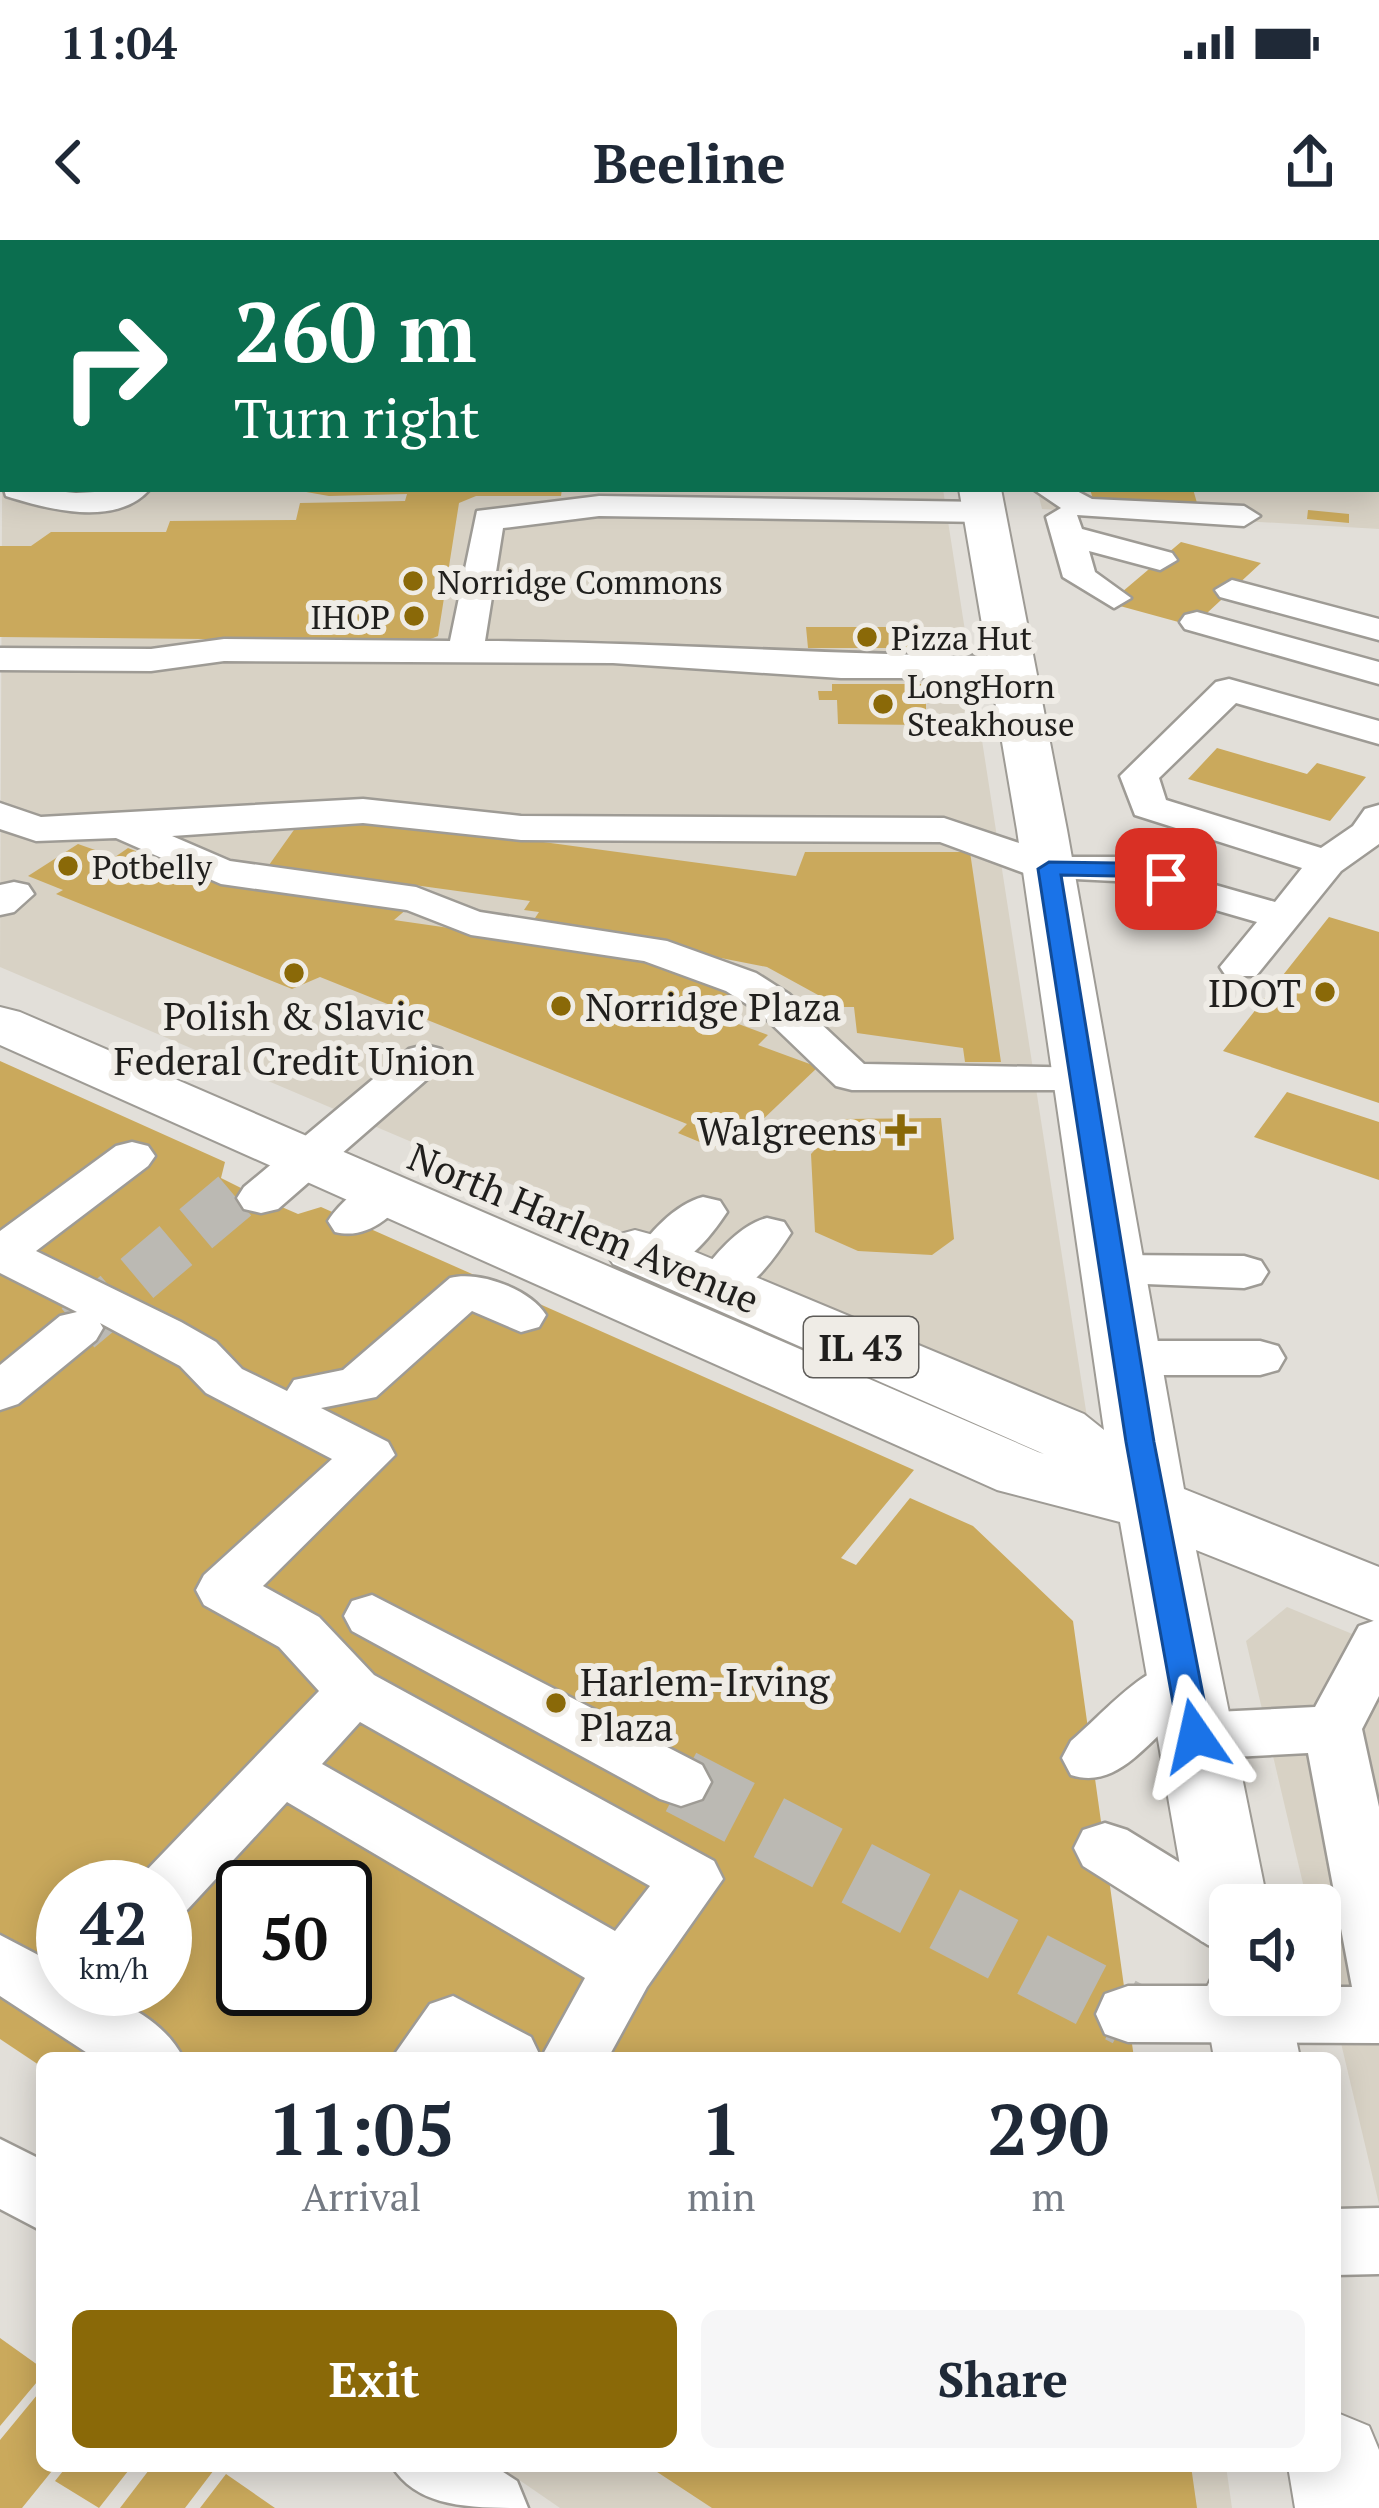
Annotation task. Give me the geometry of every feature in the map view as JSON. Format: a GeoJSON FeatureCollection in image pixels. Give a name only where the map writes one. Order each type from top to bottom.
{"type":"FeatureCollection","features":[{"type":"Feature","properties":{"kind":"main road"},"geometry":{"type":"LineString","coordinates":[[982,501],[1036,795],[1151,1504],[1224,1884]]}},
{"type":"Feature","properties":{"kind":"main road","name":"North Harlem Avenue"},"geometry":{"type":"LineString","coordinates":[[0,977],[290,1163],[656,1259],[1060,1431],[1151,1504]]}},
{"type":"Feature","properties":{"kind":"main road","name":"North Harlem Avenue"},"geometry":{"type":"LineString","coordinates":[[0,1024],[370,1206],[1021,1472],[1151,1504],[1379,1596]]}},
{"type":"Feature","properties":{"kind":"main road"},"geometry":{"type":"LineString","coordinates":[[1337,2472],[1344,2508]]}},
{"type":"Feature","properties":{"kind":"street"},"geometry":{"type":"LineString","coordinates":[[31,492],[92,505],[126,492]]}},
{"type":"Feature","properties":{"kind":"street"},"geometry":{"type":"LineString","coordinates":[[466,651],[488,518],[534,518],[599,506],[982,501]]}},
{"type":"Feature","properties":{"kind":"street"},"geometry":{"type":"LineString","coordinates":[[1137,579],[1069,542],[1086,508],[1244,516]]}},
{"type":"Feature","properties":{"kind":"street"},"geometry":{"type":"LineString","coordinates":[[1226,596],[1282,581],[1379,606]]}},
{"type":"Feature","properties":{"kind":"street"},"geometry":{"type":"LineString","coordinates":[[1226,596],[1379,619]]}},
{"type":"Feature","properties":{"kind":"street"},"geometry":{"type":"LineString","coordinates":[[1226,596],[1379,635]]}},
{"type":"Feature","properties":{"kind":"street"},"geometry":{"type":"LineString","coordinates":[[1226,596],[1379,652]]}},
{"type":"Feature","properties":{"kind":"street"},"geometry":{"type":"LineString","coordinates":[[1226,596],[1379,662]]}},
{"type":"Feature","properties":{"kind":"street"},"geometry":{"type":"LineString","coordinates":[[1226,596],[1379,673]]}},
{"type":"Feature","properties":{"kind":"street"},"geometry":{"type":"LineString","coordinates":[[0,659],[151,660],[224,650],[466,651],[687,653],[867,668],[1013,667]]}},
{"type":"Feature","properties":{"kind":"street"},"geometry":{"type":"LineString","coordinates":[[1327,863],[1149,807],[1139,776],[1229,690],[1379,733]]}},
{"type":"Feature","properties":{"kind":"street"},"geometry":{"type":"LineString","coordinates":[[1200,718],[1379,769]]}},
{"type":"Feature","properties":{"kind":"street"},"geometry":{"type":"LineString","coordinates":[[944,830],[1036,795]]}},
{"type":"Feature","properties":{"kind":"street"},"geometry":{"type":"LineString","coordinates":[[0,852],[18,822],[116,827],[363,811],[521,828],[944,830],[1048,867],[1134,872],[1284,917]]}},
{"type":"Feature","properties":{"kind":"street"},"geometry":{"type":"LineString","coordinates":[[1241,967],[1327,863],[1366,834],[1379,817]]}},
{"type":"Feature","properties":{"kind":"street"},"geometry":{"type":"LineString","coordinates":[[116,827],[221,872],[416,899],[471,923],[652,950],[742,982],[774,1003],[852,1077],[1082,1077]]}},
{"type":"Feature","properties":{"kind":"street"},"geometry":{"type":"LineString","coordinates":[[290,1163],[425,1058]]}},
{"type":"Feature","properties":{"kind":"street"},"geometry":{"type":"LineString","coordinates":[[824,1105],[962,1107]]}},
{"type":"Feature","properties":{"kind":"street"},"geometry":{"type":"LineString","coordinates":[[132,1156],[1,1253],[198,1354],[224,1382],[370,1454],[224,1590],[299,1631],[354,1691],[692,1880],[624,1968],[577,2052]]}},
{"type":"Feature","properties":{"kind":"street"},"geometry":{"type":"LineString","coordinates":[[656,1259],[703,1212]]}},
{"type":"Feature","properties":{"kind":"street"},"geometry":{"type":"LineString","coordinates":[[718,1286],[767,1234]]}},
{"type":"Feature","properties":{"kind":"street"},"geometry":{"type":"LineString","coordinates":[[1114,1271],[1244,1272]]}},
{"type":"Feature","properties":{"kind":"street"},"geometry":{"type":"LineString","coordinates":[[312,1392],[358,1385],[466,1289],[521,1315]]}},
{"type":"Feature","properties":{"kind":"street"},"geometry":{"type":"LineString","coordinates":[[0,1392],[78,1328]]}},
{"type":"Feature","properties":{"kind":"street"},"geometry":{"type":"LineString","coordinates":[[1128,1358],[1260,1358]]}},
{"type":"Feature","properties":{"kind":"street"},"geometry":{"type":"LineString","coordinates":[[372,1616],[681,1782]]}},
{"type":"Feature","properties":{"kind":"street"},"geometry":{"type":"LineString","coordinates":[[1092,1757],[1190,1708],[1362,1688],[1379,1977]]}},
{"type":"Feature","properties":{"kind":"street"},"geometry":{"type":"LineString","coordinates":[[192,1863],[354,1691]]}},
{"type":"Feature","properties":{"kind":"street"},"geometry":{"type":"LineString","coordinates":[[280,1769],[624,1968]]}},
{"type":"Feature","properties":{"kind":"street"},"geometry":{"type":"LineString","coordinates":[[1105,1848],[1209,1913]]}},
{"type":"Feature","properties":{"kind":"street"},"geometry":{"type":"LineString","coordinates":[[30,1985],[140,2052]]}},
{"type":"Feature","properties":{"kind":"street"},"geometry":{"type":"LineString","coordinates":[[1128,2014],[1250,2023],[1379,2015]]}},
{"type":"Feature","properties":{"kind":"street"},"geometry":{"type":"LineString","coordinates":[[430,2052],[453,2024],[498,2052]]}},
{"type":"Feature","properties":{"kind":"street"},"geometry":{"type":"LineString","coordinates":[[1341,2242],[1379,2241]]}},
{"type":"Feature","properties":{"kind":"street"},"geometry":{"type":"LineString","coordinates":[[438,2472],[490,2508]]}},
{"type":"Feature","properties":{"kind":"shaded area","name":"Norridge Commons"},"geometry":{"type":"Polygon","coordinates":[[[2,492],[943,492],[1089,1430],[0,967],[2,492]]]}},
{"type":"Feature","properties":{"kind":"shaded area"},"geometry":{"type":"Polygon","coordinates":[[[1038,492],[1379,492],[1379,529],[1042,509],[1038,492]]]}},
{"type":"Feature","properties":{"kind":"shaded area"},"geometry":{"type":"Polygon","coordinates":[[[1287,1607],[1379,1645],[1379,2204],[1335,2016],[1341,2016],[1341,1884],[1303,1884],[1246,1641],[1287,1607]]]}},
{"type":"Feature","properties":{"kind":"shaded area"},"geometry":{"type":"Polygon","coordinates":[[[508,2472],[1227,2472],[1232,2508],[560,2508],[508,2472]]]}},
{"type":"Feature","properties":{"kind":"building"},"geometry":{"type":"Polygon","coordinates":[[[306,492],[562,492],[561,496],[476,496],[459,503],[438,636],[426,641],[0,637],[0,546],[31,546],[51,532],[166,532],[170,521],[296,520],[300,503],[405,501],[407,494],[306,492]]]}},
{"type":"Feature","properties":{"kind":"building"},"geometry":{"type":"Polygon","coordinates":[[[1091,492],[1194,492],[1197,503],[1094,503],[1091,492]]]}},
{"type":"Feature","properties":{"kind":"building"},"geometry":{"type":"Polygon","coordinates":[[[1308,510],[1349,514],[1349,523],[1307,519],[1308,510]]]}},
{"type":"Feature","properties":{"kind":"building"},"geometry":{"type":"Polygon","coordinates":[[[1181,542],[1261,563],[1193,626],[1109,603],[1181,542]]]}},
{"type":"Feature","properties":{"kind":"building","name":"Pizza Hut"},"geometry":{"type":"Polygon","coordinates":[[[806,627],[926,627],[929,648],[808,648],[806,627]]]}},
{"type":"Feature","properties":{"kind":"building","name":"LongHorn Steakhouse"},"geometry":{"type":"Polygon","coordinates":[[[832,684],[926,684],[926,717],[921,717],[922,725],[838,724],[837,700],[819,700],[818,691],[832,691],[832,684]]]}},
{"type":"Feature","properties":{"kind":"building"},"geometry":{"type":"Polygon","coordinates":[[[1217,748],[1307,774],[1317,763],[1366,777],[1330,821],[1188,779],[1217,748]]]}},
{"type":"Feature","properties":{"kind":"building"},"geometry":{"type":"Polygon","coordinates":[[[379,820],[796,876],[805,852],[970,852],[1001,1062],[965,1062],[963,1048],[857,1033],[854,1007],[840,1007],[767,967],[533,921],[539,912],[524,910],[530,901],[269,865],[296,827],[379,820]]]}},
{"type":"Feature","properties":{"kind":"building","name":"Norridge Plaza"},"geometry":{"type":"Polygon","coordinates":[[[78,844],[115,857],[128,848],[215,882],[408,908],[394,920],[623,953],[741,996],[717,1016],[768,1035],[758,1045],[818,1067],[737,1144],[723,1139],[714,1148],[678,1133],[687,1124],[320,977],[292,989],[56,894],[63,890],[28,876],[78,844]]]}},
{"type":"Feature","properties":{"kind":"building","name":"IDOT"},"geometry":{"type":"Polygon","coordinates":[[[1329,917],[1379,932],[1379,1103],[1223,1051],[1329,917]]]}},
{"type":"Feature","properties":{"kind":"building","name":"Harlem-Irving Plaza"},"geometry":{"type":"Polygon","coordinates":[[[0,1061],[225,1162],[221,1178],[261,1198],[298,1214],[321,1207],[914,1470],[841,1558],[856,1565],[910,1498],[973,1526],[1073,1621],[1133,2052],[36,2052],[36,2063],[0,2039],[0,1061]]]}},
{"type":"Feature","properties":{"kind":"building","name":"IDOT"},"geometry":{"type":"Polygon","coordinates":[[[1287,1092],[1379,1122],[1379,1180],[1254,1137],[1287,1092]]]}},
{"type":"Feature","properties":{"kind":"building","name":"Walgreens"},"geometry":{"type":"Polygon","coordinates":[[[941,1118],[954,1239],[932,1255],[858,1251],[815,1232],[811,1154],[843,1119],[941,1118]]]}},
{"type":"Feature","properties":{"kind":"building"},"geometry":{"type":"Polygon","coordinates":[[[0,2338],[36,2364],[36,2383],[0,2426],[0,2338]]]}},
{"type":"Feature","properties":{"kind":"building"},"geometry":{"type":"Polygon","coordinates":[[[36,2396],[36,2472],[51,2472],[22,2508],[0,2508],[0,2440],[36,2396]]]}},
{"type":"Feature","properties":{"kind":"building"},"geometry":{"type":"Polygon","coordinates":[[[62,2472],[127,2472],[99,2508],[55,2481],[62,2472]]]}},
{"type":"Feature","properties":{"kind":"building"},"geometry":{"type":"Polygon","coordinates":[[[147,2472],[212,2472],[185,2508],[120,2508],[147,2472]]]}},
{"type":"Feature","properties":{"kind":"building"},"geometry":{"type":"Polygon","coordinates":[[[657,2472],[1192,2472],[1197,2508],[712,2508],[657,2472]]]}},
{"type":"Feature","properties":{"kind":"building"},"geometry":{"type":"Polygon","coordinates":[[[226,2474],[275,2508],[200,2508],[226,2474]]]}},
{"type":"Feature","properties":{"kind":"tunnel"},"geometry":{"type":"LineString","coordinates":[[78,1328],[243,1189]]}},
{"type":"Feature","properties":{"kind":"tunnel"},"geometry":{"type":"LineString","coordinates":[[681,1782],[1128,2014]]}},
{"type":"Feature","properties":{"kind":"place","name":"Norridge Commons"},"geometry":{"type":"Point","coordinates":[413,581]}},
{"type":"Feature","properties":{"kind":"place","name":"IHOP"},"geometry":{"type":"Point","coordinates":[414,616]}},
{"type":"Feature","properties":{"kind":"place","name":"Pizza Hut"},"geometry":{"type":"Point","coordinates":[867,637]}},
{"type":"Feature","properties":{"kind":"place","name":"LongHorn Steakhouse"},"geometry":{"type":"Point","coordinates":[883,704]}},
{"type":"Feature","properties":{"kind":"place","name":"Potbelly"},"geometry":{"type":"Point","coordinates":[68,866]}},
{"type":"Feature","properties":{"kind":"place","name":"Polish & Slavic Federal Credit Union"},"geometry":{"type":"Point","coordinates":[294,973]}},
{"type":"Feature","properties":{"kind":"place","name":"IDOT"},"geometry":{"type":"Point","coordinates":[1325,992]}},
{"type":"Feature","properties":{"kind":"place","name":"Norridge Plaza"},"geometry":{"type":"Point","coordinates":[561,1006]}},
{"type":"Feature","properties":{"kind":"place","name":"Walgreens"},"geometry":{"type":"Point","coordinates":[901,1130]}},
{"type":"Feature","properties":{"kind":"place","name":"Harlem-Irving Plaza"},"geometry":{"type":"Point","coordinates":[556,1703]}},
{"type":"Feature","properties":{"kind":"route"},"geometry":{"type":"LineString","coordinates":[[1166,879],[1117,869],[1049,869],[1140,1442],[1195,1736]]}}]}
